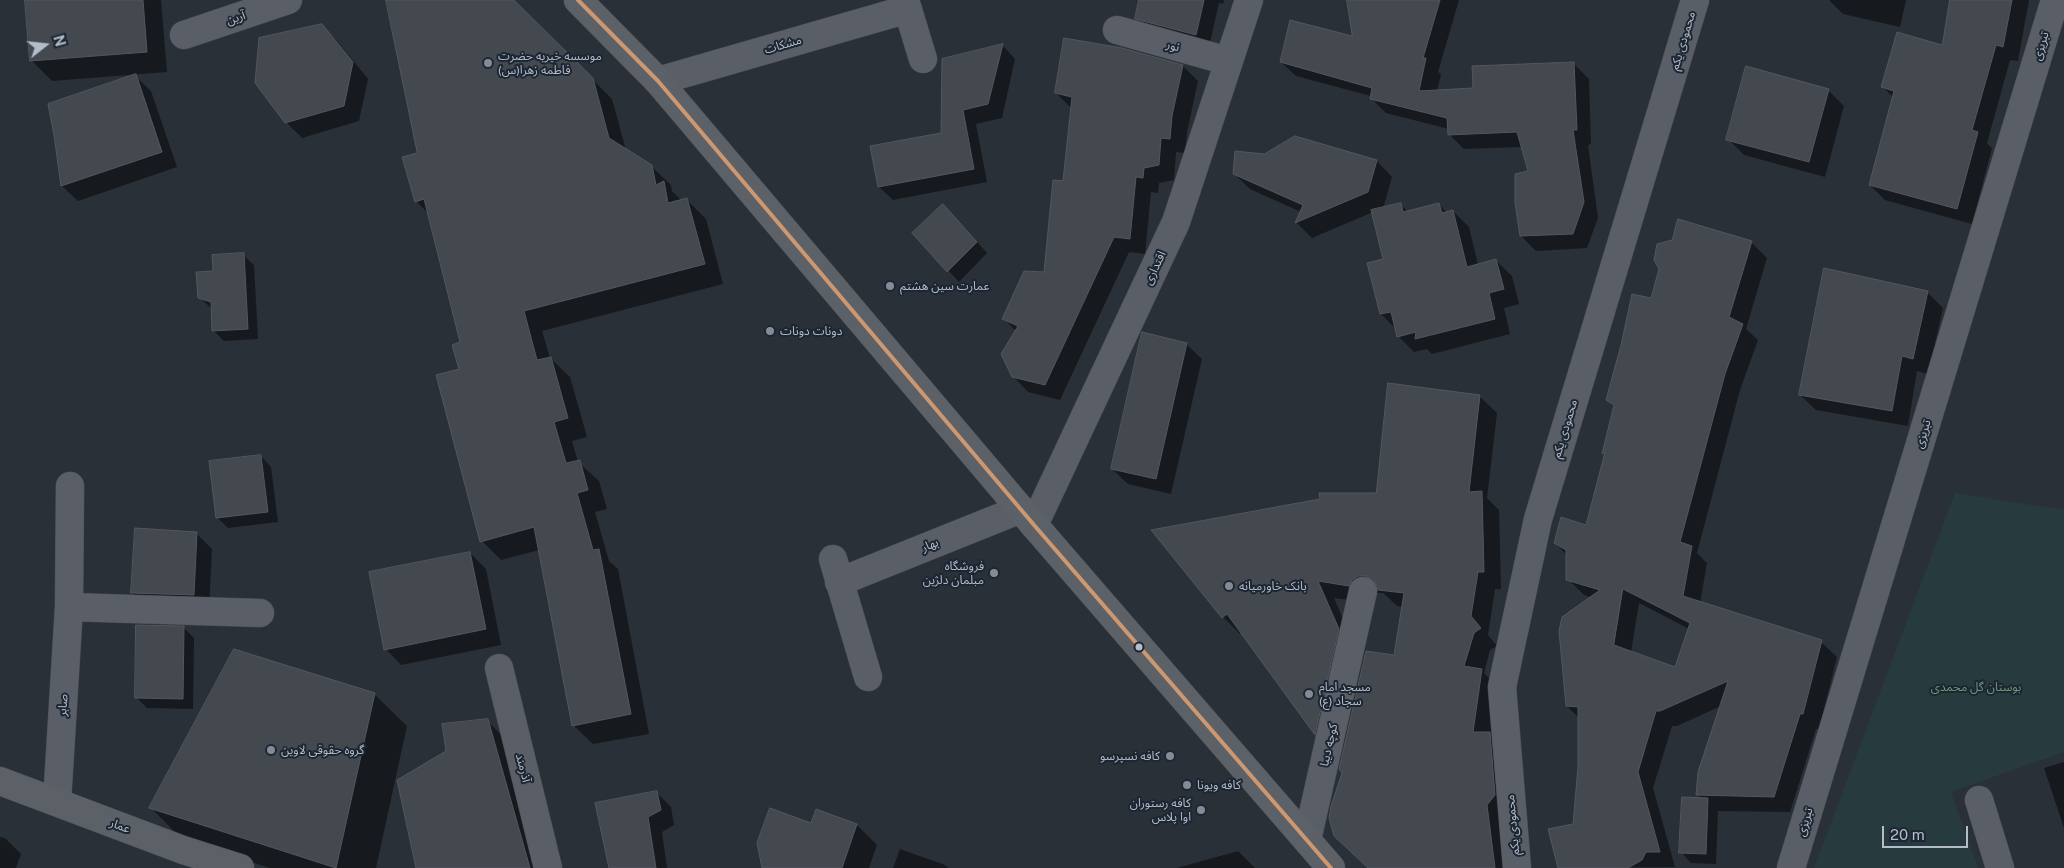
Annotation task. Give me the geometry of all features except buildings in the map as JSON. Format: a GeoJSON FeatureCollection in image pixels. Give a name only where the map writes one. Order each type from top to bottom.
{"type":"FeatureCollection","features":[{"type":"Feature","properties":{"kind":"main road"},"geometry":{"type":"LineString","coordinates":[[578,0],[658,81],[1027,517],[1331,868]]}},
{"type":"Feature","properties":{"kind":"main road","name":"عمار"},"geometry":{"type":"LineString","coordinates":[[0,781],[57,802],[180,859],[240,868]]}},
{"type":"Feature","properties":{"kind":"street","name":"آرین"},"geometry":{"type":"LineString","coordinates":[[184,35],[288,0]]}},
{"type":"Feature","properties":{"kind":"street","name":"اقتداری"},"geometry":{"type":"LineString","coordinates":[[1027,517],[1176,222],[1249,0]]}},
{"type":"Feature","properties":{"kind":"street","name":"محمودی یکم"},"geometry":{"type":"LineString","coordinates":[[1516,868],[1502,686],[1538,519],[1695,0]]}},
{"type":"Feature","properties":{"kind":"street","name":"تبریزی"},"geometry":{"type":"LineString","coordinates":[[1791,868],[2055,0]]}},
{"type":"Feature","properties":{"kind":"street","name":"مشکات"},"geometry":{"type":"LineString","coordinates":[[658,81],[906,5],[923,59]]}},
{"type":"Feature","properties":{"kind":"street","name":"نور"},"geometry":{"type":"LineString","coordinates":[[1117,30],[1228,61]]}},
{"type":"Feature","properties":{"kind":"street","name":"صابر"},"geometry":{"type":"LineString","coordinates":[[57,802],[69,607],[70,486]]}},
{"type":"Feature","properties":{"kind":"street","name":"بهار"},"geometry":{"type":"LineString","coordinates":[[868,677],[836,571],[1027,517]]}},
{"type":"Feature","properties":{"kind":"street","name":"کوچه دیبا"},"geometry":{"type":"LineString","coordinates":[[1307,840],[1363,591]]}},
{"type":"Feature","properties":{"kind":"street"},"geometry":{"type":"LineString","coordinates":[[69,607],[260,613]]}},
{"type":"Feature","properties":{"kind":"street","name":"آذرمند"},"geometry":{"type":"LineString","coordinates":[[499,668],[548,868]]}},
{"type":"Feature","properties":{"kind":"street"},"geometry":{"type":"LineString","coordinates":[[1978,800],[2000,868]]}},
{"type":"Feature","properties":{"kind":"green space","name":"بوستان گل محمدی"},"geometry":{"type":"Polygon","coordinates":[[[1955,493],[2064,510],[2064,752],[1951,792],[1978,868],[1814,868],[1955,493]]]}},
{"type":"Feature","properties":{"kind":"transit line"},"geometry":{"type":"LineString","coordinates":[[578,0],[658,81],[1034,525],[1331,868]]}},
{"type":"Feature","properties":{"kind":"place","name":"موسسه خیریه حضرت فاطمه زهرا(س)"},"geometry":{"type":"Point","coordinates":[488,63]}},
{"type":"Feature","properties":{"kind":"place","name":"عمارت سین هشتم"},"geometry":{"type":"Point","coordinates":[890,286]}},
{"type":"Feature","properties":{"kind":"place","name":"دونات دونات"},"geometry":{"type":"Point","coordinates":[770,331]}},
{"type":"Feature","properties":{"kind":"place","name":"فروشگاه مبلمان دلژین"},"geometry":{"type":"Point","coordinates":[994,573]}},
{"type":"Feature","properties":{"kind":"place","name":"بانک خاورمیانه"},"geometry":{"type":"Point","coordinates":[1229,586]}},
{"type":"Feature","properties":{"kind":"place","name":"مسجد امام سجاد (ع)"},"geometry":{"type":"Point","coordinates":[1309,694]}},
{"type":"Feature","properties":{"kind":"place","name":"گروه حقوقی لاوین"},"geometry":{"type":"Point","coordinates":[271,750]}},
{"type":"Feature","properties":{"kind":"place","name":"کافه نسپرسو"},"geometry":{"type":"Point","coordinates":[1170,756]}},
{"type":"Feature","properties":{"kind":"place","name":"کافه ویونا"},"geometry":{"type":"Point","coordinates":[1187,785]}},
{"type":"Feature","properties":{"kind":"place","name":"کافه رستوران اوا پلاس"},"geometry":{"type":"Point","coordinates":[1201,810]}}]}
